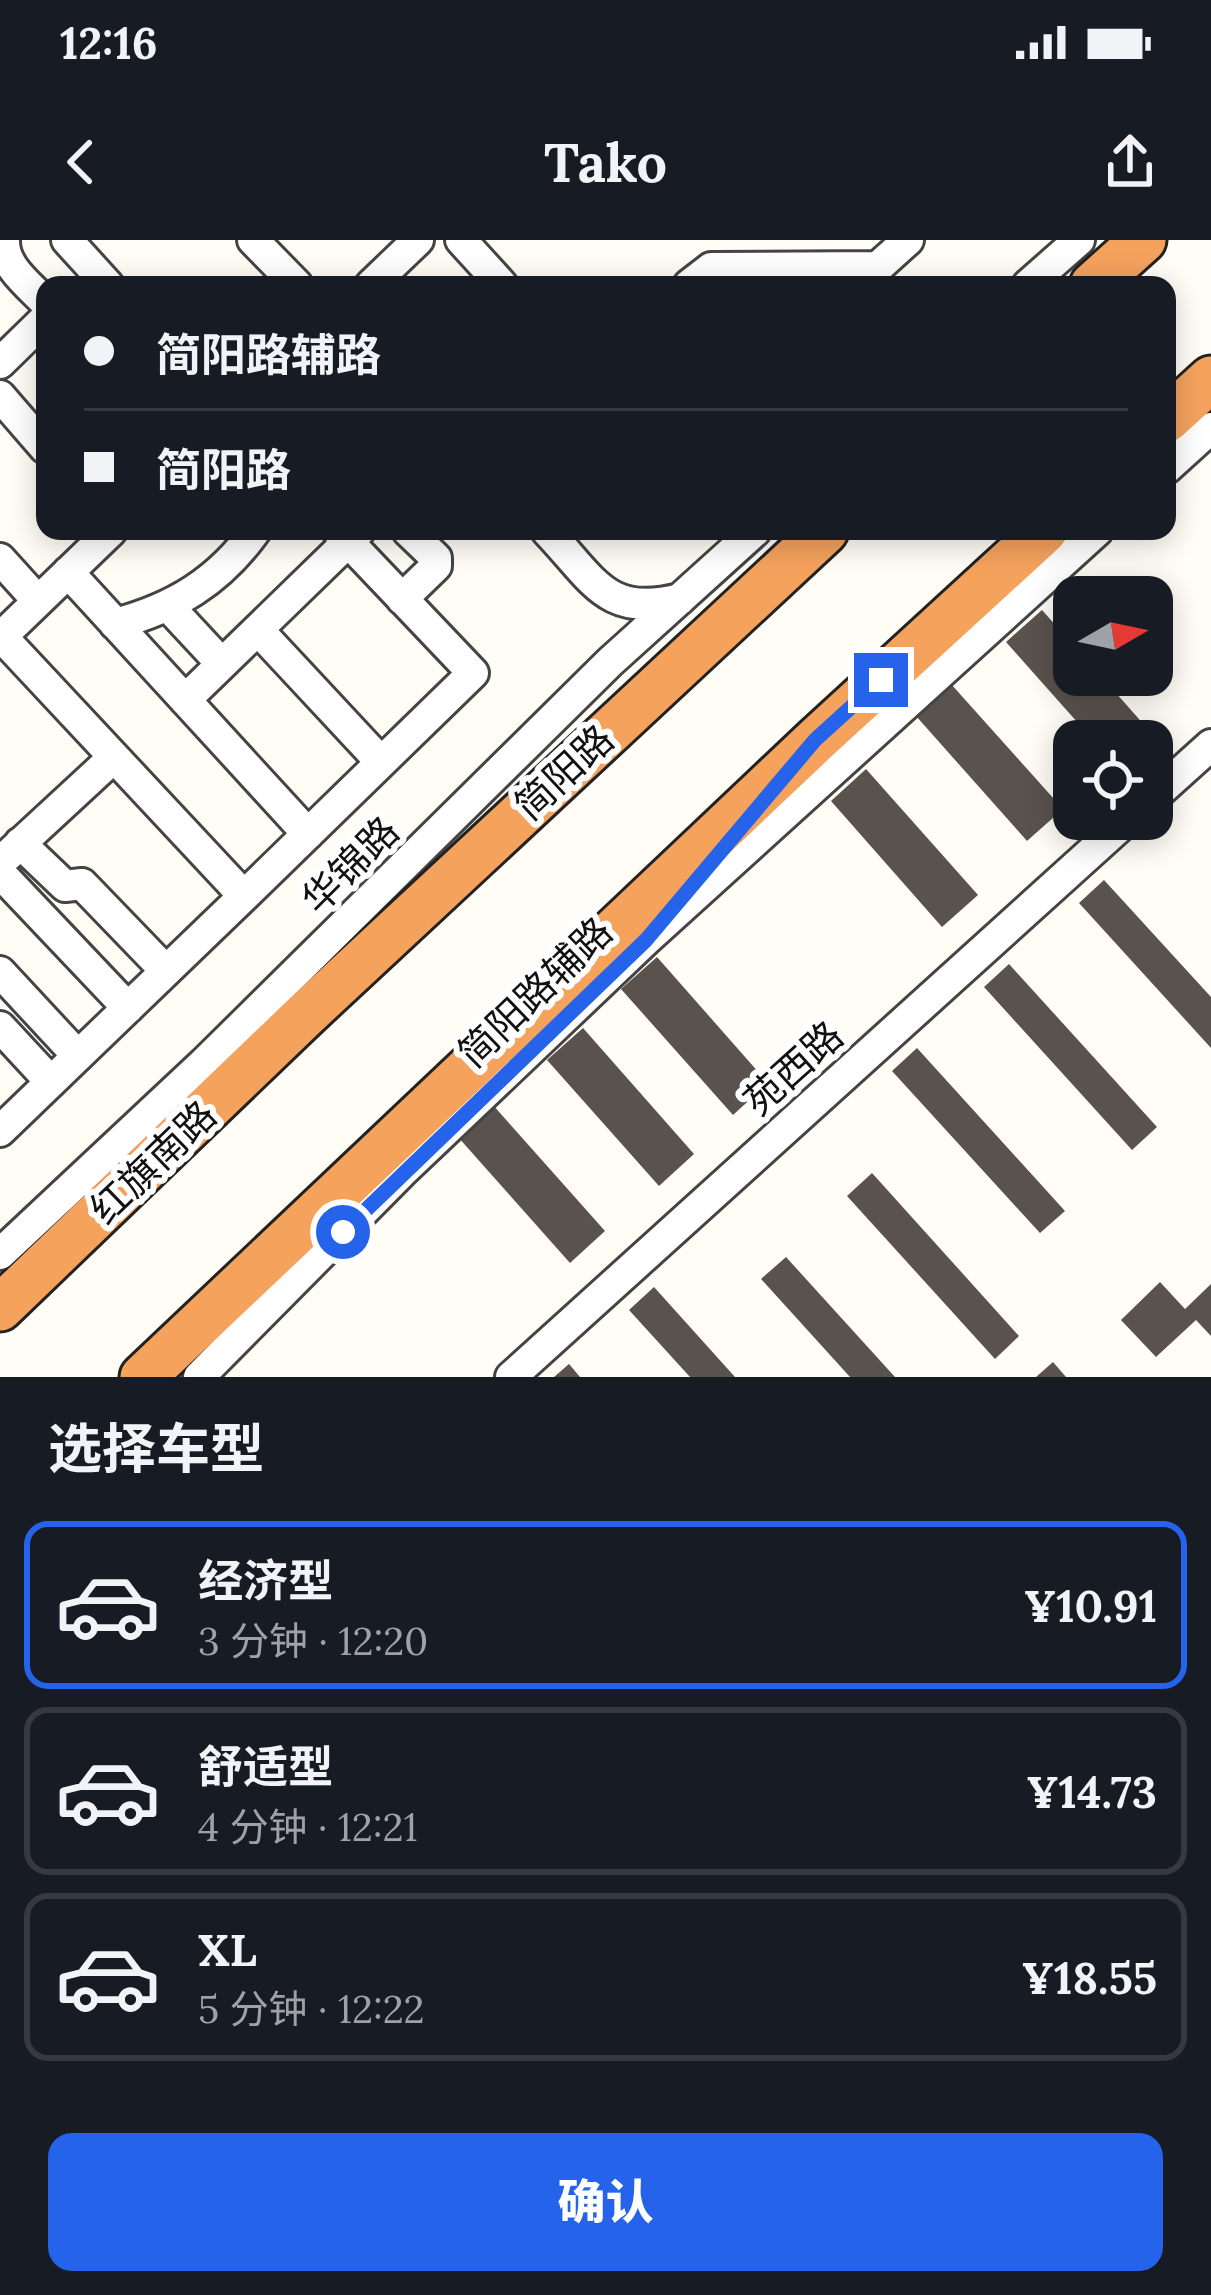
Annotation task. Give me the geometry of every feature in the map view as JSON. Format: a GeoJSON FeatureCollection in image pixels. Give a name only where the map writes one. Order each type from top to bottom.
{"type":"FeatureCollection","features":[{"type":"Feature","properties":{"kind":"highway"},"geometry":{"type":"LineString","coordinates":[[1103,276],[1143,240]]}},
{"type":"Feature","properties":{"kind":"highway"},"geometry":{"type":"LineString","coordinates":[[1176,411],[1211,379]]}},
{"type":"Feature","properties":{"kind":"highway","name":"简阳路"},"geometry":{"type":"LineString","coordinates":[[305,1016],[815,540]]}},
{"type":"Feature","properties":{"kind":"highway"},"geometry":{"type":"LineString","coordinates":[[143,1377],[815,740],[1035,540]]}},
{"type":"Feature","properties":{"kind":"highway","name":"红旗南路"},"geometry":{"type":"LineString","coordinates":[[0,1308],[305,1016]]}},
{"type":"Feature","properties":{"kind":"street"},"geometry":{"type":"LineString","coordinates":[[68,240],[100,276]]}},
{"type":"Feature","properties":{"kind":"street"},"geometry":{"type":"LineString","coordinates":[[254,240],[288,276]]}},
{"type":"Feature","properties":{"kind":"street"},"geometry":{"type":"LineString","coordinates":[[272,240],[306,276]]}},
{"type":"Feature","properties":{"kind":"street"},"geometry":{"type":"LineString","coordinates":[[380,276],[418,240]]}},
{"type":"Feature","properties":{"kind":"street"},"geometry":{"type":"LineString","coordinates":[[461,240],[494,276]]}},
{"type":"Feature","properties":{"kind":"street"},"geometry":{"type":"LineString","coordinates":[[701,276],[742,254],[840,254],[878,267],[908,240]]}},
{"type":"Feature","properties":{"kind":"street"},"geometry":{"type":"LineString","coordinates":[[1038,276],[1078,240]]}},
{"type":"Feature","properties":{"kind":"street"},"geometry":{"type":"LineString","coordinates":[[5,260],[36,293]]}},
{"type":"Feature","properties":{"kind":"street"},"geometry":{"type":"LineString","coordinates":[[0,363],[36,328]]}},
{"type":"Feature","properties":{"kind":"street"},"geometry":{"type":"LineString","coordinates":[[0,396],[36,438]]}},
{"type":"Feature","properties":{"kind":"street"},"geometry":{"type":"LineString","coordinates":[[1176,459],[1211,428]]}},
{"type":"Feature","properties":{"kind":"street"},"geometry":{"type":"LineString","coordinates":[[102,540],[1,637],[244,896]]}},
{"type":"Feature","properties":{"kind":"street"},"geometry":{"type":"LineString","coordinates":[[115,624],[191,596],[249,540]]}},
{"type":"Feature","properties":{"kind":"street"},"geometry":{"type":"LineString","coordinates":[[185,700],[343,540]]}},
{"type":"Feature","properties":{"kind":"street"},"geometry":{"type":"LineString","coordinates":[[0,1131],[473,673],[352,540]]}},
{"type":"Feature","properties":{"kind":"street"},"geometry":{"type":"LineString","coordinates":[[402,599],[436,566],[436,557],[418,540]]}},
{"type":"Feature","properties":{"kind":"street"},"geometry":{"type":"LineString","coordinates":[[543,540],[607,616],[615,636],[610,662]]}},
{"type":"Feature","properties":{"kind":"street"},"geometry":{"type":"LineString","coordinates":[[545,540],[611,598],[644,607],[680,599]]}},
{"type":"Feature","properties":{"kind":"street","name":"华锦路"},"geometry":{"type":"LineString","coordinates":[[0,1254],[204,1064],[610,662],[745,540]]}},
{"type":"Feature","properties":{"kind":"street","name":"简阳路辅路"},"geometry":{"type":"LineString","coordinates":[[199,1377],[402,1172],[646,940],[1087,540]]}},
{"type":"Feature","properties":{"kind":"street"},"geometry":{"type":"LineString","coordinates":[[0,560],[38,602]]}},
{"type":"Feature","properties":{"kind":"street"},"geometry":{"type":"LineString","coordinates":[[68,572],[308,834]]}},
{"type":"Feature","properties":{"kind":"street"},"geometry":{"type":"LineString","coordinates":[[169,607],[223,664]]}},
{"type":"Feature","properties":{"kind":"street"},"geometry":{"type":"LineString","coordinates":[[258,630],[381,762]]}},
{"type":"Feature","properties":{"kind":"street"},"geometry":{"type":"LineString","coordinates":[[646,940],[815,740]]}},
{"type":"Feature","properties":{"kind":"street"},"geometry":{"type":"LineString","coordinates":[[1173,779],[1211,745]]}},
{"type":"Feature","properties":{"kind":"street"},"geometry":{"type":"LineString","coordinates":[[112,758],[10,853],[65,886],[82,884],[166,971]]}},
{"type":"Feature","properties":{"kind":"street","name":"苑西路"},"geometry":{"type":"LineString","coordinates":[[511,1377],[1105,840]]}},
{"type":"Feature","properties":{"kind":"street"},"geometry":{"type":"LineString","coordinates":[[0,873],[128,1008]]}},
{"type":"Feature","properties":{"kind":"street"},"geometry":{"type":"LineString","coordinates":[[0,972],[78,1056]]}},
{"type":"Feature","properties":{"kind":"street"},"geometry":{"type":"LineString","coordinates":[[0,1027],[51,1082]]}},
{"type":"Feature","properties":{"kind":"building"},"geometry":{"type":"Polygon","coordinates":[[[1042,610],[1053,622],[1053,695],[1006,642],[1042,610]]]}},
{"type":"Feature","properties":{"kind":"building"},"geometry":{"type":"Polygon","coordinates":[[[951,684],[1053,798],[1053,818],[1027,841],[916,716],[951,684]]]}},
{"type":"Feature","properties":{"kind":"building"},"geometry":{"type":"Polygon","coordinates":[[[1054,696],[1119,696],[1140,720],[1075,720],[1054,696]]]}},
{"type":"Feature","properties":{"kind":"building"},"geometry":{"type":"Polygon","coordinates":[[[866,769],[978,895],[942,927],[831,801],[866,769]]]}},
{"type":"Feature","properties":{"kind":"building"},"geometry":{"type":"Polygon","coordinates":[[[1104,880],[1211,997],[1211,1048],[1079,903],[1104,880]]]}},
{"type":"Feature","properties":{"kind":"building"},"geometry":{"type":"Polygon","coordinates":[[[657,957],[768,1083],[733,1115],[621,989],[657,957]]]}},
{"type":"Feature","properties":{"kind":"building"},"geometry":{"type":"Polygon","coordinates":[[[1009,964],[1157,1127],[1132,1150],[984,987],[1009,964]]]}},
{"type":"Feature","properties":{"kind":"building"},"geometry":{"type":"Polygon","coordinates":[[[583,1028],[694,1154],[659,1186],[547,1060],[583,1028]]]}},
{"type":"Feature","properties":{"kind":"building"},"geometry":{"type":"Polygon","coordinates":[[[917,1048],[1065,1211],[1040,1233],[892,1071],[917,1048]]]}},
{"type":"Feature","properties":{"kind":"building"},"geometry":{"type":"Polygon","coordinates":[[[493,1105],[605,1231],[570,1263],[458,1137],[493,1105]]]}},
{"type":"Feature","properties":{"kind":"building"},"geometry":{"type":"Polygon","coordinates":[[[872,1173],[1019,1336],[995,1359],[847,1196],[872,1173]]]}},
{"type":"Feature","properties":{"kind":"building"},"geometry":{"type":"Polygon","coordinates":[[[786,1257],[895,1377],[850,1377],[761,1279],[786,1257]]]}},
{"type":"Feature","properties":{"kind":"building"},"geometry":{"type":"Polygon","coordinates":[[[1160,1282],[1185,1309],[1211,1284],[1211,1336],[1196,1320],[1156,1357],[1121,1320],[1160,1282]]]}},
{"type":"Feature","properties":{"kind":"building"},"geometry":{"type":"Polygon","coordinates":[[[654,1287],[735,1377],[690,1377],[629,1310],[654,1287]]]}},
{"type":"Feature","properties":{"kind":"building"},"geometry":{"type":"Polygon","coordinates":[[[1053,1362],[1066,1377],[1036,1377],[1053,1362]]]}},
{"type":"Feature","properties":{"kind":"building"},"geometry":{"type":"Polygon","coordinates":[[[569,1364],[580,1377],[554,1377],[569,1364]]]}},
{"type":"Feature","properties":{"kind":"route"},"geometry":{"type":"LineString","coordinates":[[343,1232],[646,940],[815,740],[881,680]]}}]}
